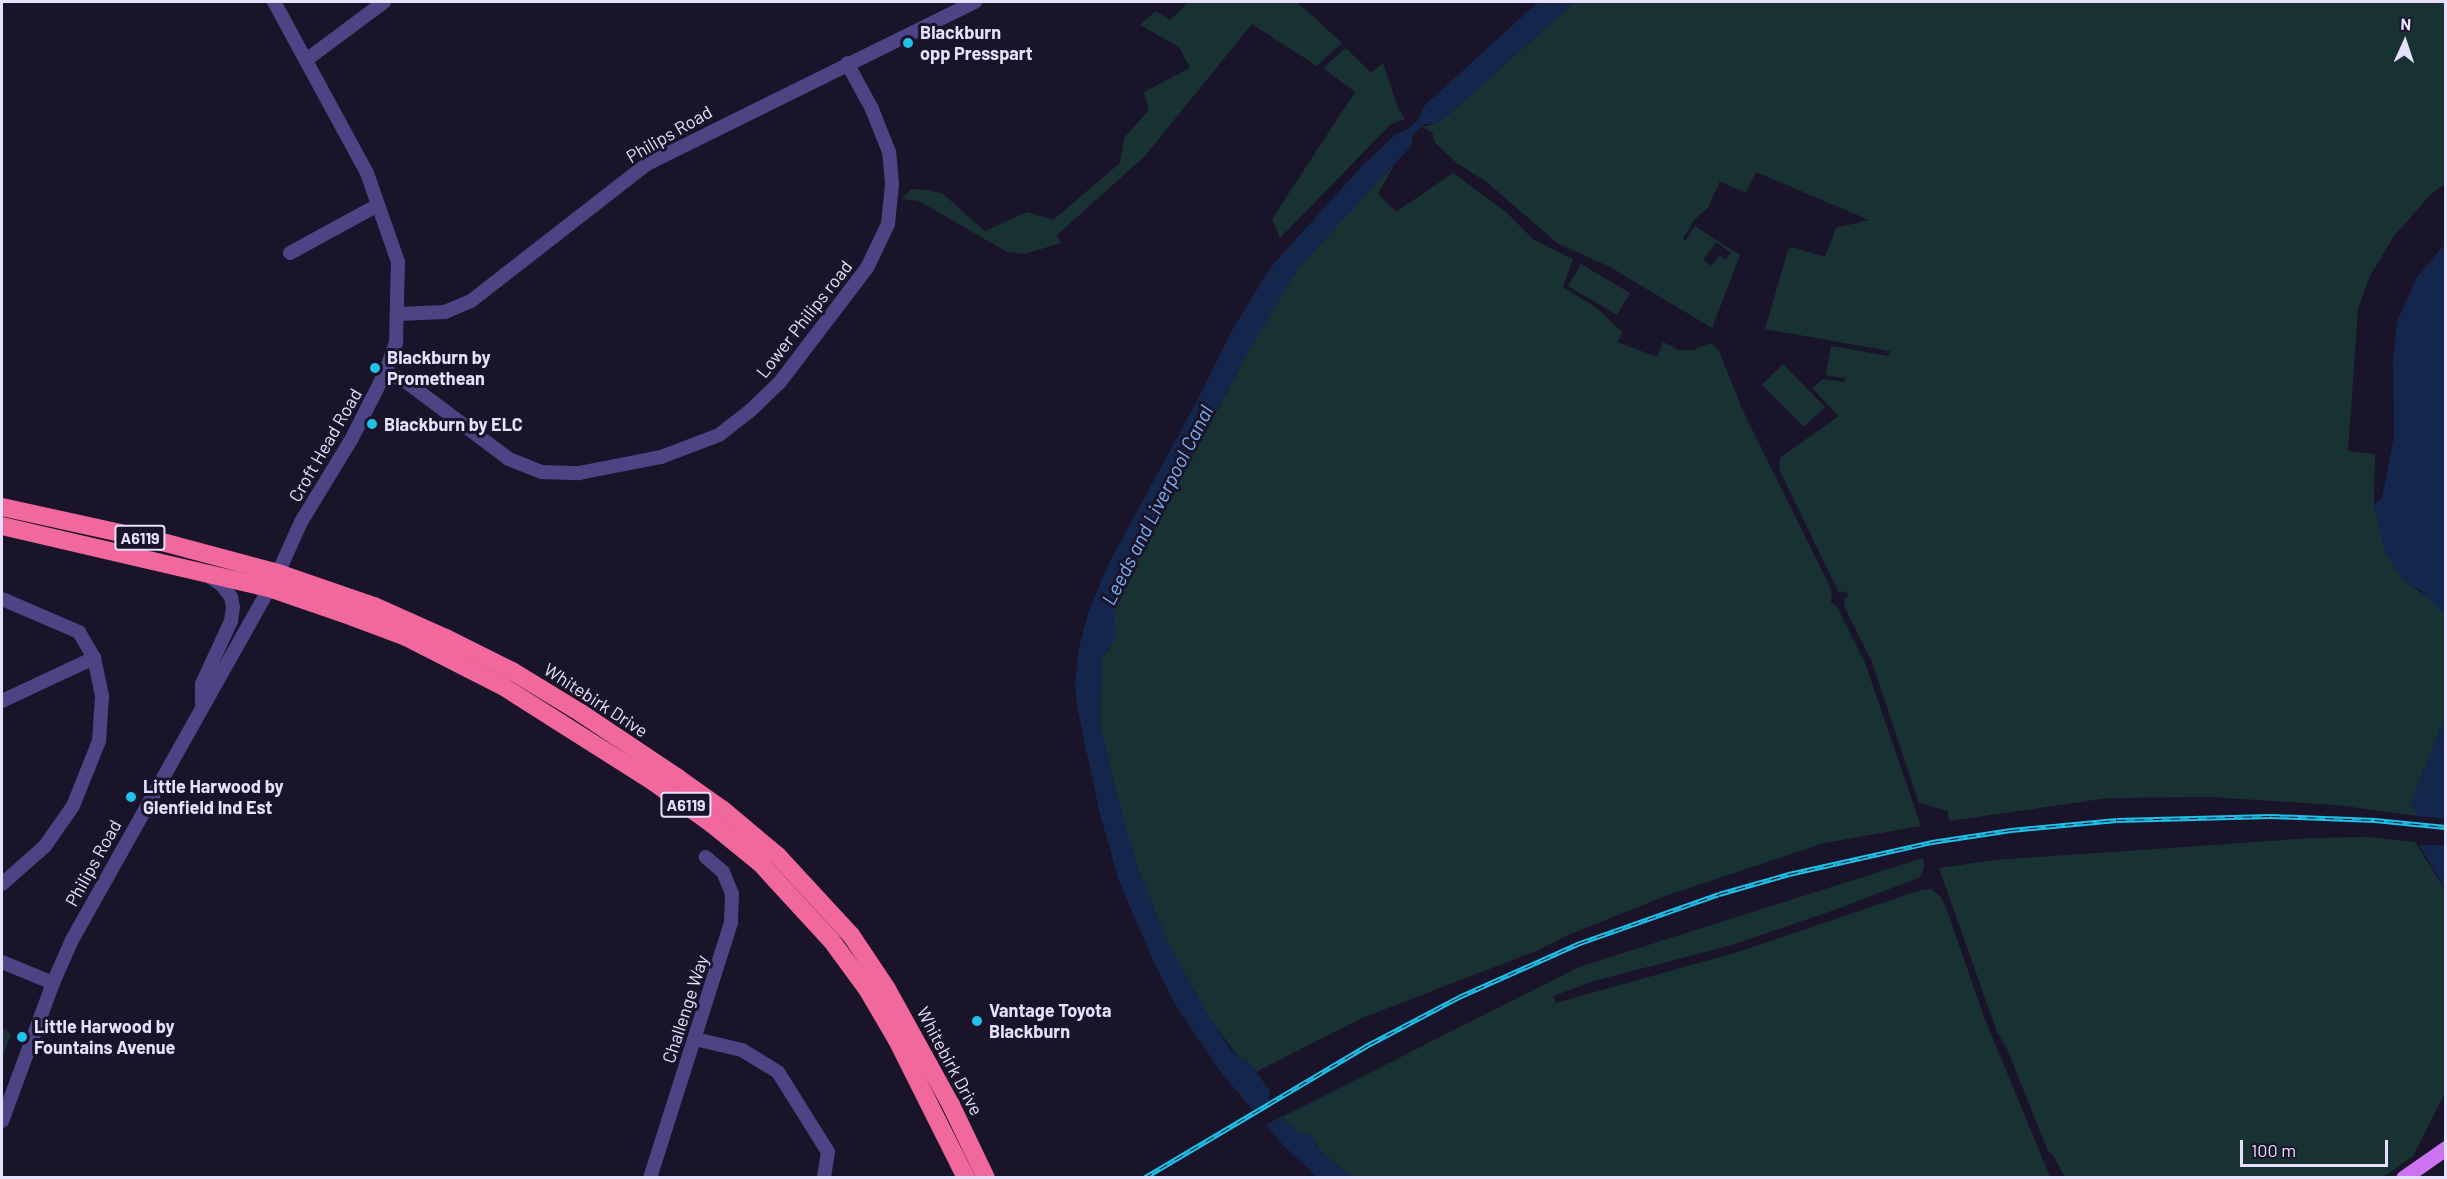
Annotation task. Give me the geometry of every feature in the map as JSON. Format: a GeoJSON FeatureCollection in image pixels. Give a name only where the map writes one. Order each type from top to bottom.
{"type":"FeatureCollection","features":[{"type":"Feature","properties":{"kind":"highway","name":"Whitebirk Drive"},"geometry":{"type":"LineString","coordinates":[[2,507],[166,543],[273,580],[390,613],[512,671],[581,713],[723,810],[778,856],[851,935],[887,988],[951,1106],[986,1178]]}},
{"type":"Feature","properties":{"kind":"highway","name":"Whitebirk Drive"},"geometry":{"type":"LineString","coordinates":[[2,526],[205,573],[273,580],[406,638],[504,687],[655,783],[712,824],[761,864],[831,940],[867,989],[897,1040],[966,1178]]}},
{"type":"Feature","properties":{"kind":"main road"},"geometry":{"type":"LineString","coordinates":[[2403,1178],[2445,1148]]}},
{"type":"Feature","properties":{"kind":"street","name":"Croft Head Road"},"geometry":{"type":"LineString","coordinates":[[273,2],[368,173],[398,262],[396,342],[385,373],[352,438],[301,522],[273,580]]}},
{"type":"Feature","properties":{"kind":"street"},"geometry":{"type":"LineString","coordinates":[[306,60],[384,2]]}},
{"type":"Feature","properties":{"kind":"street","name":"Philips Road"},"geometry":{"type":"LineString","coordinates":[[398,314],[445,312],[471,301],[647,164],[847,63],[975,2]]}},
{"type":"Feature","properties":{"kind":"street","name":"Lower Philips road"},"geometry":{"type":"LineString","coordinates":[[385,373],[405,381],[509,459],[542,472],[579,473],[661,457],[719,435],[750,411],[780,381],[867,268],[888,224],[892,184],[889,152],[872,109],[847,63]]}},
{"type":"Feature","properties":{"kind":"street"},"geometry":{"type":"LineString","coordinates":[[290,253],[378,205]]}},
{"type":"Feature","properties":{"kind":"street"},"geometry":{"type":"LineString","coordinates":[[202,706],[202,684],[231,621],[233,607],[231,597],[222,585],[205,573]]}},
{"type":"Feature","properties":{"kind":"street","name":"Philips Road"},"geometry":{"type":"LineString","coordinates":[[2,1120],[53,983],[101,887],[273,580]]}},
{"type":"Feature","properties":{"kind":"street"},"geometry":{"type":"LineString","coordinates":[[2,599],[79,632],[94,658],[102,697],[99,741],[73,806],[45,846],[2,884]]}},
{"type":"Feature","properties":{"kind":"street"},"geometry":{"type":"LineString","coordinates":[[2,701],[94,658]]}},
{"type":"Feature","properties":{"kind":"street","name":"Challenge Way"},"geometry":{"type":"LineString","coordinates":[[650,1178],[731,923],[732,894],[723,872],[706,857]]}},
{"type":"Feature","properties":{"kind":"street"},"geometry":{"type":"LineString","coordinates":[[2,962],[53,983]]}},
{"type":"Feature","properties":{"kind":"street"},"geometry":{"type":"LineString","coordinates":[[695,1039],[742,1050],[778,1072],[828,1152],[824,1178]]}},
{"type":"Feature","properties":{"kind":"green space"},"geometry":{"type":"Polygon","coordinates":[[[1189,2],[1297,2],[1342,43],[1317,66],[1252,24],[1144,157],[1057,235],[1061,243],[1024,254],[1007,252],[919,201],[902,199],[911,189],[943,194],[985,231],[1027,212],[1053,220],[1120,163],[1124,138],[1149,110],[1144,92],[1190,68],[1179,47],[1140,25],[1156,11],[1170,20],[1189,2]]]}},
{"type":"Feature","properties":{"kind":"green space"},"geometry":{"type":"Polygon","coordinates":[[[1575,2],[2445,2],[2445,184],[2431,194],[2394,236],[2370,276],[2358,309],[2348,451],[2375,454],[2374,505],[2385,552],[2402,579],[2438,605],[2445,615],[2445,718],[2411,802],[2418,816],[2336,805],[2211,797],[2108,798],[1949,821],[1948,811],[1919,803],[1872,662],[1845,608],[1844,599],[1849,596],[1845,591],[1839,593],[1779,469],[1780,458],[1839,416],[1812,388],[1823,379],[1844,382],[1845,378],[1829,376],[1826,373],[1831,346],[1889,356],[1890,351],[1765,329],[1788,250],[1792,247],[1825,257],[1836,228],[1869,220],[1756,172],[1746,193],[1720,181],[1708,208],[1695,219],[1683,238],[1685,241],[1695,226],[1740,255],[1712,328],[1610,267],[1557,243],[1488,183],[1457,163],[1435,143],[1432,132],[1422,127],[1435,124],[1575,2]],[[1716,242],[1703,260],[1712,266],[1719,255],[1726,260],[1731,253],[1716,242]]]}},
{"type":"Feature","properties":{"kind":"green space"},"geometry":{"type":"Polygon","coordinates":[[[1346,48],[1371,73],[1383,63],[1398,108],[1405,119],[1391,124],[1280,238],[1272,219],[1355,92],[1323,68],[1346,48]]]}},
{"type":"Feature","properties":{"kind":"green space"},"geometry":{"type":"Polygon","coordinates":[[[1394,165],[1378,194],[1396,212],[1453,173],[1506,212],[1534,240],[1573,259],[1563,287],[1598,309],[1623,333],[1617,342],[1657,357],[1663,342],[1679,350],[1693,350],[1711,343],[1718,349],[1744,413],[1832,591],[1831,603],[1836,605],[1865,663],[1921,826],[1824,843],[1668,895],[1566,936],[1536,951],[1362,1018],[1256,1072],[1249,1062],[1239,1058],[1208,1016],[1167,941],[1137,866],[1121,814],[1100,722],[1102,658],[1111,647],[1114,612],[1139,557],[1259,332],[1297,270],[1314,248],[1394,165]]]}},
{"type":"Feature","properties":{"kind":"green space"},"geometry":{"type":"Polygon","coordinates":[[[1581,264],[1630,293],[1617,315],[1568,286],[1581,264]]]}},
{"type":"Feature","properties":{"kind":"green space"},"geometry":{"type":"Polygon","coordinates":[[[1783,364],[1825,407],[1804,427],[1762,385],[1783,364]]]}},
{"type":"Feature","properties":{"kind":"green space"},"geometry":{"type":"Polygon","coordinates":[[[2368,837],[2415,842],[2445,890],[2445,1093],[2413,1156],[2383,1177],[2065,1177],[2053,1155],[2048,1151],[2007,1049],[1997,1032],[1939,868],[1995,860],[2313,838],[2368,837]]]}},
{"type":"Feature","properties":{"kind":"green space"},"geometry":{"type":"Polygon","coordinates":[[[1923,858],[1924,867],[1920,877],[1840,908],[1732,945],[1594,981],[1553,996],[1556,1003],[1741,951],[1921,890],[1931,889],[1941,897],[1945,905],[1984,1017],[2050,1177],[1351,1177],[1321,1151],[1308,1133],[1300,1134],[1282,1117],[1579,967],[1923,858]]]}},
{"type":"Feature","properties":{"kind":"green space"},"geometry":{"type":"Polygon","coordinates":[[[2,1028],[11,1034],[2,1059],[2,1028]]]}},
{"type":"Feature","properties":{"kind":"water","name":"Leeds and Liverpool Canal"},"geometry":{"type":"Polygon","coordinates":[[[1538,2],[1575,2],[1448,115],[1435,124],[1425,124],[1413,134],[1411,146],[1297,270],[1246,356],[1139,557],[1114,612],[1117,637],[1102,658],[1100,722],[1115,789],[1137,866],[1167,941],[1208,1016],[1231,1050],[1239,1058],[1249,1062],[1270,1091],[1269,1099],[1282,1117],[1300,1134],[1308,1133],[1314,1137],[1314,1143],[1321,1151],[1351,1177],[1317,1177],[1284,1146],[1222,1074],[1176,1006],[1151,956],[1119,881],[1099,810],[1077,706],[1075,684],[1079,647],[1089,611],[1108,565],[1198,399],[1231,332],[1270,268],[1363,165],[1396,134],[1408,129],[1418,120],[1425,105],[1538,2]]]}},
{"type":"Feature","properties":{"kind":"water"},"geometry":{"type":"Polygon","coordinates":[[[2445,244],[2445,615],[2421,591],[2402,579],[2385,552],[2374,505],[2382,498],[2394,436],[2393,361],[2397,322],[2417,277],[2445,244]]]}},
{"type":"Feature","properties":{"kind":"water"},"geometry":{"type":"Polygon","coordinates":[[[2445,718],[2445,819],[2418,816],[2411,802],[2445,718]]]}},
{"type":"Feature","properties":{"kind":"water"},"geometry":{"type":"Polygon","coordinates":[[[2419,845],[2445,845],[2445,887],[2438,877],[2419,845]]]}},
{"type":"Feature","properties":{"kind":"pier"},"geometry":{"type":"Polygon","coordinates":[[[1272,1099],[1284,1114],[1264,1126],[1251,1111],[1272,1099]]]}},
{"type":"Feature","properties":{"kind":"waterway"},"geometry":{"type":"LineString","coordinates":[[2441,1178],[2446,1173]]}},
{"type":"Feature","properties":{"kind":"railway"},"geometry":{"type":"LineString","coordinates":[[1144,1178],[1370,1044],[1459,997],[1580,943],[1719,894],[1789,874],[1932,842],[2011,830],[2117,820],[2271,816],[2375,820],[2446,827]]}},
{"type":"Feature","properties":{"kind":"place","name":"Blackburn opp Presspart"},"geometry":{"type":"Point","coordinates":[908,43]}},
{"type":"Feature","properties":{"kind":"place","name":"Blackburn by Promethean"},"geometry":{"type":"Point","coordinates":[375,368]}},
{"type":"Feature","properties":{"kind":"place","name":"Blackburn by ELC"},"geometry":{"type":"Point","coordinates":[372,424]}},
{"type":"Feature","properties":{"kind":"place","name":"Little Harwood by Glenfield Ind Est"},"geometry":{"type":"Point","coordinates":[131,797]}},
{"type":"Feature","properties":{"kind":"place","name":"Vantage Toyota Blackburn"},"geometry":{"type":"Point","coordinates":[977,1021]}},
{"type":"Feature","properties":{"kind":"place","name":"Little Harwood by Fountains Avenue"},"geometry":{"type":"Point","coordinates":[22,1037]}}]}
